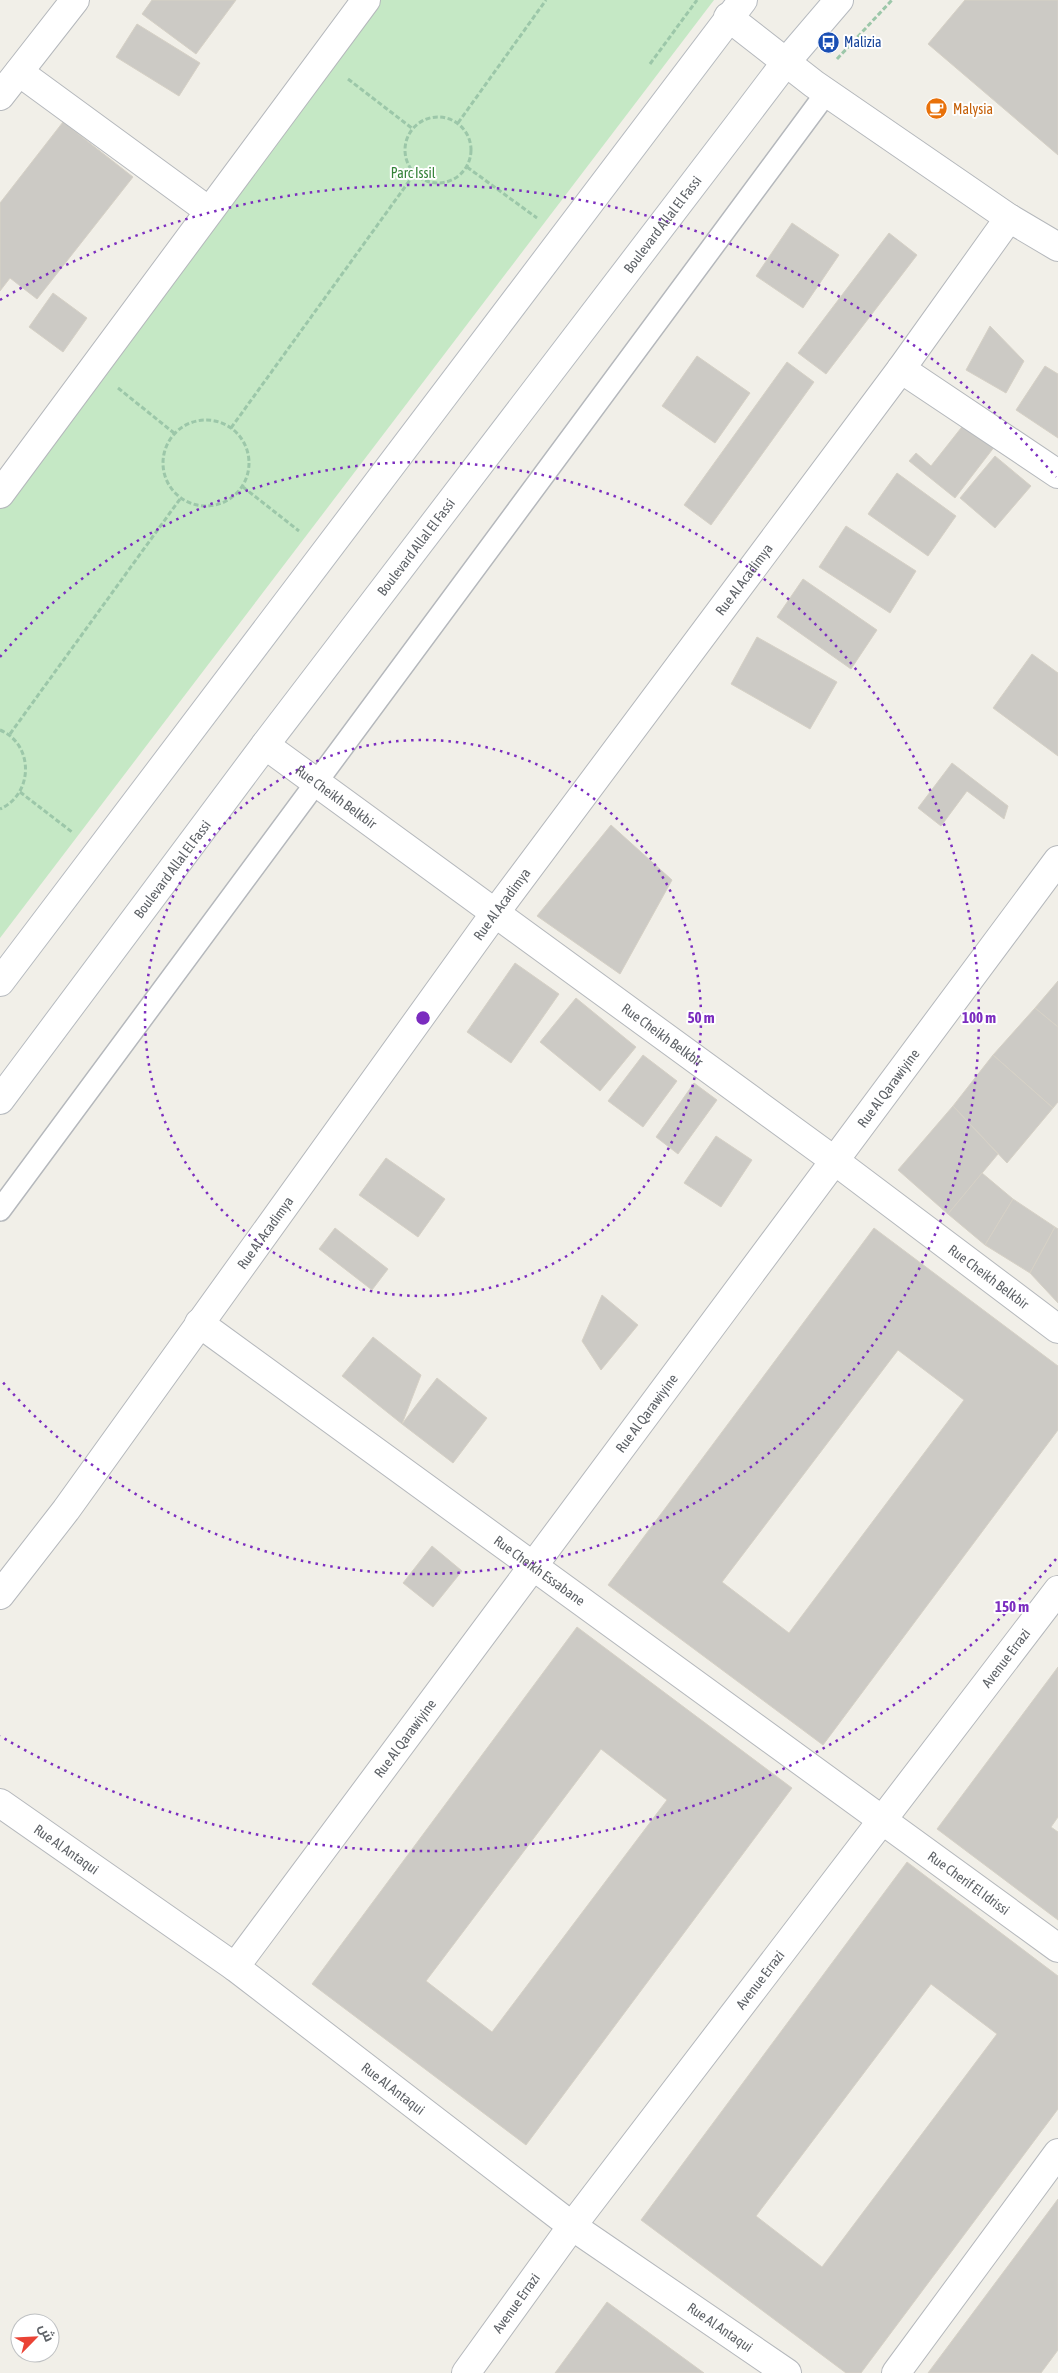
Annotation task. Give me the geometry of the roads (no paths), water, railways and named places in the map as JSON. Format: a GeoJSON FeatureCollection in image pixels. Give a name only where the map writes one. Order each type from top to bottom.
{"type":"FeatureCollection","features":[{"type":"Feature","properties":{"kind":"street"},"geometry":{"type":"LineString","coordinates":[[0,96],[75,0]]}},
{"type":"Feature","properties":{"kind":"street"},"geometry":{"type":"LineString","coordinates":[[0,494],[366,0]]}},
{"type":"Feature","properties":{"kind":"street","name":"Boulevard Allal El Fassi"},"geometry":{"type":"LineString","coordinates":[[0,1100],[265,745],[786,62],[839,0]]}},
{"type":"Feature","properties":{"kind":"street"},"geometry":{"type":"LineString","coordinates":[[0,982],[735,9],[786,62],[1009,218],[1057,246]]}},
{"type":"Feature","properties":{"kind":"street"},"geometry":{"type":"LineString","coordinates":[[19,72],[209,211]]}},
{"type":"Feature","properties":{"kind":"street","name":"Rue Al Acadimya"},"geometry":{"type":"LineString","coordinates":[[0,1595],[66,1510],[496,913],[901,369],[1009,218]]}},
{"type":"Feature","properties":{"kind":"street"},"geometry":{"type":"LineString","coordinates":[[901,369],[1058,474]]}},
{"type":"Feature","properties":{"kind":"street","name":"Rue Cheikh Belkbir"},"geometry":{"type":"LineString","coordinates":[[265,745],[835,1161],[1058,1329]]}},
{"type":"Feature","properties":{"kind":"street","name":"Rue Al Qarawiyine"},"geometry":{"type":"LineString","coordinates":[[235,1966],[534,1568],[1058,860]]}},
{"type":"Feature","properties":{"kind":"street","name":"Rue Cheikh Essabane"},"geometry":{"type":"LineString","coordinates":[[199,1323],[881,1819]]}},
{"type":"Feature","properties":{"kind":"street","name":"Avenue Errazi"},"geometry":{"type":"LineString","coordinates":[[466,2373],[572,2226],[881,1819],[1058,1590]]}},
{"type":"Feature","properties":{"kind":"street","name":"Rue Al Antaqui"},"geometry":{"type":"LineString","coordinates":[[0,1803],[235,1966],[572,2226],[787,2373]]}},
{"type":"Feature","properties":{"kind":"street","name":"Rue Cherif El Idrissi"},"geometry":{"type":"LineString","coordinates":[[881,1819],[1058,1948]]}},
{"type":"Feature","properties":{"kind":"street"},"geometry":{"type":"LineString","coordinates":[[896,2373],[1058,2153]]}},
{"type":"Feature","properties":{"kind":"lane"},"geometry":{"type":"LineString","coordinates":[[0,1210],[827,92]]}},
{"type":"Feature","properties":{"kind":"place","name":"Malizia"},"geometry":{"type":"Point","coordinates":[828,42]}},
{"type":"Feature","properties":{"kind":"place","name":"Malysia"},"geometry":{"type":"Point","coordinates":[937,109]}},
{"type":"Feature","properties":{"kind":"park label","name":"Parc Issil"},"geometry":{"type":"Point","coordinates":[413,173]}}]}
